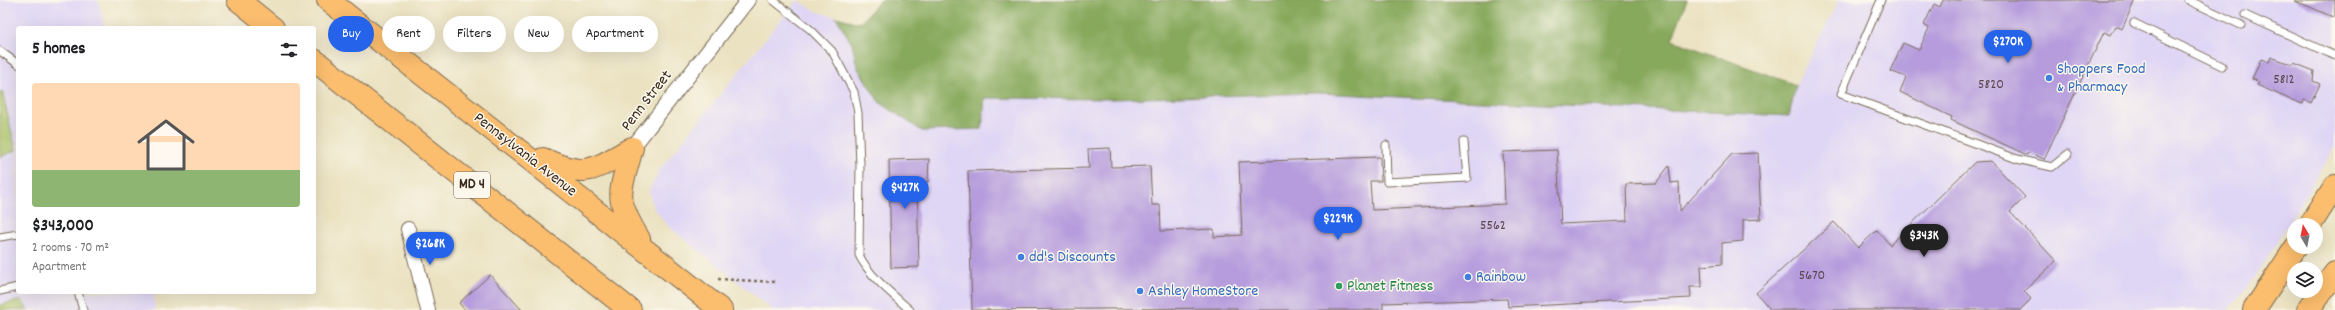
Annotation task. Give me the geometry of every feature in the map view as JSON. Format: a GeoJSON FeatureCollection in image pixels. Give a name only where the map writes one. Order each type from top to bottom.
{"type":"FeatureCollection","features":[{"type":"Feature","properties":{"kind":"main road"},"geometry":{"type":"LineString","coordinates":[[238,0],[270,26]]}},
{"type":"Feature","properties":{"kind":"main road","name":"Pennsylvania Avenue"},"geometry":{"type":"LineString","coordinates":[[328,0],[721,310]]}},
{"type":"Feature","properties":{"kind":"main road","name":"MD 4"},"geometry":{"type":"LineString","coordinates":[[316,62],[630,310]]}},
{"type":"Feature","properties":{"kind":"main road"},"geometry":{"type":"LineString","coordinates":[[515,147],[565,169],[580,171],[597,168],[632,148]]}},
{"type":"Feature","properties":{"kind":"main road"},"geometry":{"type":"LineString","coordinates":[[632,148],[621,189],[621,204],[626,217],[645,250]]}},
{"type":"Feature","properties":{"kind":"main road"},"geometry":{"type":"LineString","coordinates":[[2314,218],[2335,186]]}},
{"type":"Feature","properties":{"kind":"main road"},"geometry":{"type":"LineString","coordinates":[[2254,310],[2291,254]]}},
{"type":"Feature","properties":{"kind":"main road"},"geometry":{"type":"LineString","coordinates":[[2308,310],[2334,272]]}},
{"type":"Feature","properties":{"kind":"street","name":"Penn Street"},"geometry":{"type":"LineString","coordinates":[[632,148],[748,0]]}},
{"type":"Feature","properties":{"kind":"street"},"geometry":{"type":"LineString","coordinates":[[408,229],[428,310]]}},
{"type":"Feature","properties":{"kind":"lane"},"geometry":{"type":"LineString","coordinates":[[773,0],[811,30],[832,52],[854,92],[858,113],[859,255],[864,264],[880,283],[910,310]]}},
{"type":"Feature","properties":{"kind":"lane"},"geometry":{"type":"LineString","coordinates":[[1881,0],[1840,94],[2017,159],[2052,167],[2068,154]]}},
{"type":"Feature","properties":{"kind":"lane"},"geometry":{"type":"LineString","coordinates":[[2188,0],[2241,25]]}},
{"type":"Feature","properties":{"kind":"lane"},"geometry":{"type":"LineString","coordinates":[[2245,15],[2335,56]]}},
{"type":"Feature","properties":{"kind":"lane"},"geometry":{"type":"LineString","coordinates":[[2134,23],[2222,66]]}},
{"type":"Feature","properties":{"kind":"lane"},"geometry":{"type":"LineString","coordinates":[[0,51],[16,63]]}},
{"type":"Feature","properties":{"kind":"lane"},"geometry":{"type":"LineString","coordinates":[[1386,145],[1387,182],[1467,178],[1464,142]]}},
{"type":"Feature","properties":{"kind":"lane"},"geometry":{"type":"LineString","coordinates":[[0,237],[16,234]]}},
{"type":"Feature","properties":{"kind":"lane"},"geometry":{"type":"LineString","coordinates":[[0,291],[16,287]]}},
{"type":"Feature","properties":{"kind":"lane"},"geometry":{"type":"LineString","coordinates":[[78,294],[82,310]]}},
{"type":"Feature","properties":{"kind":"path"},"geometry":{"type":"LineString","coordinates":[[718,279],[775,282]]}},
{"type":"Feature","properties":{"kind":"shaded area"},"geometry":{"type":"Polygon","coordinates":[[[0,0],[98,0],[104,26],[16,26],[16,294],[154,294],[155,310],[0,310],[0,0]]]}},
{"type":"Feature","properties":{"kind":"shaded area"},"geometry":{"type":"Polygon","coordinates":[[[797,0],[818,12],[836,17],[852,44],[857,67],[982,129],[984,98],[1317,93],[1789,116],[1796,85],[1839,0],[2335,0],[2335,147],[2292,218],[2287,218],[2287,226],[2257,275],[2229,310],[773,310],[669,227],[653,207],[649,191],[660,169],[797,0]]]}},
{"type":"Feature","properties":{"kind":"green space"},"geometry":{"type":"Polygon","coordinates":[[[881,0],[1687,0],[1672,40],[1796,85],[1789,116],[1317,93],[1114,99],[985,98],[982,129],[922,131],[879,102],[857,67],[852,44],[836,17],[860,23],[881,0]]]}},
{"type":"Feature","properties":{"kind":"green space"},"geometry":{"type":"Polygon","coordinates":[[[2,91],[16,150],[0,157],[0,92],[2,91]]]}},
{"type":"Feature","properties":{"kind":"green space"},"geometry":{"type":"Polygon","coordinates":[[[21,300],[28,310],[0,310],[0,305],[21,300]]]}},
{"type":"Feature","properties":{"kind":"building"},"geometry":{"type":"Polygon","coordinates":[[[1943,0],[2135,0],[2122,29],[2116,26],[2111,35],[2104,32],[2044,159],[2028,152],[2027,155],[1951,120],[1952,117],[1900,92],[1906,77],[1890,71],[1903,43],[1919,50],[1929,28],[1924,25],[1934,4],[1940,7],[1943,0]]]}},
{"type":"Feature","properties":{"kind":"building"},"geometry":{"type":"Polygon","coordinates":[[[2294,0],[2335,0],[2335,18],[2294,0]]]}},
{"type":"Feature","properties":{"kind":"building"},"geometry":{"type":"Polygon","coordinates":[[[2271,57],[2293,65],[2294,63],[2314,71],[2313,81],[2320,84],[2311,103],[2304,100],[2303,104],[2257,85],[2259,82],[2252,79],[2261,59],[2269,62],[2271,57]]]}},
{"type":"Feature","properties":{"kind":"building"},"geometry":{"type":"Polygon","coordinates":[[[1110,148],[1111,167],[1150,166],[1152,205],[1160,205],[1161,231],[1214,229],[1214,237],[1242,235],[1239,162],[1380,157],[1381,181],[1370,181],[1372,210],[1505,204],[1503,152],[1557,150],[1561,224],[1627,221],[1626,184],[1656,183],[1669,166],[1671,183],[1679,182],[1680,211],[1732,154],[1758,153],[1761,219],[1743,220],[1743,241],[1722,243],[1722,264],[1701,266],[1702,287],[1690,287],[1691,298],[1508,307],[1507,299],[1383,303],[1383,310],[1237,310],[1237,308],[972,310],[968,171],[1089,168],[1088,149],[1110,148]]]}},
{"type":"Feature","properties":{"kind":"building"},"geometry":{"type":"Polygon","coordinates":[[[929,159],[928,182],[917,182],[919,267],[891,268],[889,160],[929,159]]]}},
{"type":"Feature","properties":{"kind":"building"},"geometry":{"type":"Polygon","coordinates":[[[1991,161],[2025,197],[2010,212],[2056,261],[2024,291],[2031,299],[2020,310],[1771,310],[1756,293],[1834,222],[1858,248],[1877,230],[1890,245],[1975,162],[1991,161]]]}},
{"type":"Feature","properties":{"kind":"building"},"geometry":{"type":"Polygon","coordinates":[[[490,275],[522,310],[465,310],[459,303],[490,275]]]}},
{"type":"Feature","properties":{"kind":"place","name":"Shoppers Food & Pharmacy"},"geometry":{"type":"Point","coordinates":[2049,78]}},
{"type":"Feature","properties":{"kind":"place","name":"dd's Discounts"},"geometry":{"type":"Point","coordinates":[1021,257]}},
{"type":"Feature","properties":{"kind":"place","name":"Rainbow"},"geometry":{"type":"Point","coordinates":[1468,277]}},
{"type":"Feature","properties":{"kind":"place","name":"Planet Fitness"},"geometry":{"type":"Point","coordinates":[1339,286]}},
{"type":"Feature","properties":{"kind":"place","name":"Ashley HomeStore"},"geometry":{"type":"Point","coordinates":[1140,291]}}]}
